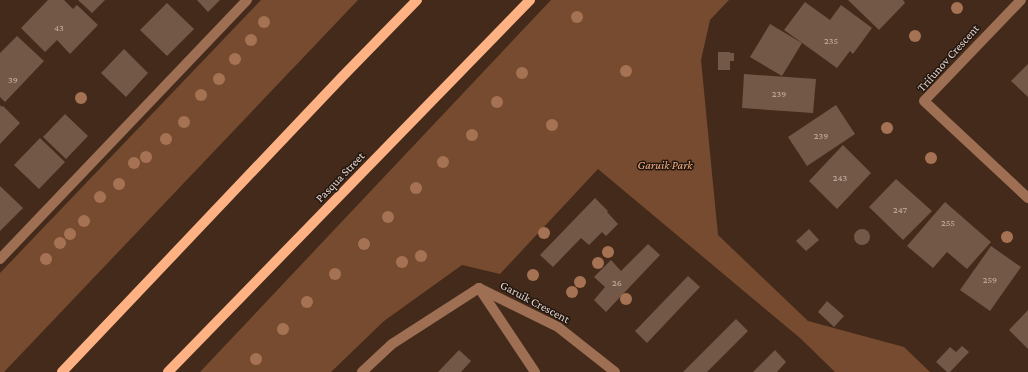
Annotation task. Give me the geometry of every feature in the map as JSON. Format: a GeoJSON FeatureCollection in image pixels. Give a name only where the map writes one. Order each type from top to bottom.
{"type":"FeatureCollection","features":[{"type":"Feature","properties":{"kind":"main road"},"geometry":{"type":"LineString","coordinates":[[62,372],[417,0]]}},
{"type":"Feature","properties":{"kind":"main road","name":"Pasqua Street"},"geometry":{"type":"LineString","coordinates":[[168,372],[530,0]]}},
{"type":"Feature","properties":{"kind":"street"},"geometry":{"type":"LineString","coordinates":[[0,259],[247,0]]}},
{"type":"Feature","properties":{"kind":"street","name":"Trifunov Crescent"},"geometry":{"type":"LineString","coordinates":[[1021,0],[924,101],[1028,198]]}},
{"type":"Feature","properties":{"kind":"street"},"geometry":{"type":"LineString","coordinates":[[362,372],[392,344],[479,288]]}},
{"type":"Feature","properties":{"kind":"street","name":"Garuik Crescent"},"geometry":{"type":"LineString","coordinates":[[479,288],[535,372]]}},
{"type":"Feature","properties":{"kind":"street","name":"Garuik Crescent"},"geometry":{"type":"LineString","coordinates":[[479,288],[558,327],[615,372]]}},
{"type":"Feature","properties":{"kind":"green space"},"geometry":{"type":"Polygon","coordinates":[[[261,0],[358,0],[4,372],[0,372],[0,273],[261,0]]]}},
{"type":"Feature","properties":{"kind":"green space","name":"Garuik Park"},"geometry":{"type":"Polygon","coordinates":[[[551,0],[729,0],[710,20],[701,60],[718,235],[808,321],[904,347],[930,372],[835,372],[800,338],[598,169],[500,274],[462,265],[384,321],[331,372],[200,372],[551,0]]]}},
{"type":"Feature","properties":{"kind":"building"},"geometry":{"type":"Polygon","coordinates":[[[48,0],[64,0],[73,9],[77,5],[98,25],[70,54],[57,40],[45,52],[21,28],[48,0]]]}},
{"type":"Feature","properties":{"kind":"building"},"geometry":{"type":"Polygon","coordinates":[[[78,0],[105,0],[92,13],[78,0]]]}},
{"type":"Feature","properties":{"kind":"building"},"geometry":{"type":"Polygon","coordinates":[[[197,0],[220,0],[208,12],[197,0]]]}},
{"type":"Feature","properties":{"kind":"building"},"geometry":{"type":"Polygon","coordinates":[[[848,0],[903,0],[905,3],[879,30],[848,0]]]}},
{"type":"Feature","properties":{"kind":"building"},"geometry":{"type":"Polygon","coordinates":[[[805,2],[830,20],[841,5],[872,28],[853,54],[850,51],[837,68],[784,30],[805,2]]]}},
{"type":"Feature","properties":{"kind":"building"},"geometry":{"type":"Polygon","coordinates":[[[167,3],[194,29],[167,56],[140,30],[167,3]]]}},
{"type":"Feature","properties":{"kind":"building"},"geometry":{"type":"Polygon","coordinates":[[[770,24],[802,43],[782,76],[750,57],[770,24]]]}},
{"type":"Feature","properties":{"kind":"building"},"geometry":{"type":"Polygon","coordinates":[[[17,36],[44,61],[5,102],[0,97],[0,53],[17,36]]]}},
{"type":"Feature","properties":{"kind":"building"},"geometry":{"type":"Polygon","coordinates":[[[124,49],[148,73],[126,97],[101,73],[124,49]]]}},
{"type":"Feature","properties":{"kind":"building"},"geometry":{"type":"Polygon","coordinates":[[[718,52],[734,53],[734,61],[730,61],[730,70],[718,70],[718,52]]]}},
{"type":"Feature","properties":{"kind":"building"},"geometry":{"type":"Polygon","coordinates":[[[1028,64],[1028,97],[1011,81],[1028,64]]]}},
{"type":"Feature","properties":{"kind":"building"},"geometry":{"type":"Polygon","coordinates":[[[744,74],[816,79],[813,113],[742,108],[744,74]]]}},
{"type":"Feature","properties":{"kind":"building"},"geometry":{"type":"Polygon","coordinates":[[[0,105],[2,107],[3,106],[20,123],[0,144],[0,105]]]}},
{"type":"Feature","properties":{"kind":"building"},"geometry":{"type":"Polygon","coordinates":[[[836,105],[855,134],[807,166],[788,137],[836,105]]]}},
{"type":"Feature","properties":{"kind":"building"},"geometry":{"type":"Polygon","coordinates":[[[65,114],[88,136],[66,159],[43,137],[65,114]]]}},
{"type":"Feature","properties":{"kind":"building"},"geometry":{"type":"Polygon","coordinates":[[[40,138],[65,162],[39,189],[14,165],[40,138]]]}},
{"type":"Feature","properties":{"kind":"building"},"geometry":{"type":"Polygon","coordinates":[[[843,145],[871,173],[837,209],[809,181],[843,145]]]}},
{"type":"Feature","properties":{"kind":"building"},"geometry":{"type":"Polygon","coordinates":[[[896,179],[932,211],[903,240],[869,207],[896,179]]]}},
{"type":"Feature","properties":{"kind":"building"},"geometry":{"type":"Polygon","coordinates":[[[0,186],[23,208],[0,231],[0,186]]]}},
{"type":"Feature","properties":{"kind":"building"},"geometry":{"type":"Polygon","coordinates":[[[595,198],[618,224],[606,236],[602,232],[589,245],[581,238],[553,267],[540,255],[595,198]]]}},
{"type":"Feature","properties":{"kind":"building"},"geometry":{"type":"Polygon","coordinates":[[[945,202],[991,242],[967,269],[947,252],[933,268],[907,246],[945,202]]]}},
{"type":"Feature","properties":{"kind":"building"},"geometry":{"type":"Polygon","coordinates":[[[809,229],[819,240],[806,251],[796,241],[809,229]]]}},
{"type":"Feature","properties":{"kind":"building"},"geometry":{"type":"Polygon","coordinates":[[[859,229],[865,229],[870,234],[868,243],[865,245],[859,245],[854,240],[854,234],[859,229]]]}},
{"type":"Feature","properties":{"kind":"building"},"geometry":{"type":"Polygon","coordinates":[[[648,244],[660,255],[606,312],[594,300],[605,287],[594,277],[611,260],[621,271],[648,244]]]}},
{"type":"Feature","properties":{"kind":"building"},"geometry":{"type":"Polygon","coordinates":[[[991,246],[1021,267],[990,311],[960,290],[991,246]]]}},
{"type":"Feature","properties":{"kind":"building"},"geometry":{"type":"Polygon","coordinates":[[[688,276],[700,287],[647,343],[635,331],[688,276]]]}},
{"type":"Feature","properties":{"kind":"building"},"geometry":{"type":"Polygon","coordinates":[[[827,301],[844,316],[834,327],[818,312],[827,301]]]}},
{"type":"Feature","properties":{"kind":"building"},"geometry":{"type":"Polygon","coordinates":[[[1028,310],[1028,349],[1009,330],[1028,310]]]}},
{"type":"Feature","properties":{"kind":"building"},"geometry":{"type":"Polygon","coordinates":[[[736,319],[748,331],[707,372],[683,372],[736,319]]]}},
{"type":"Feature","properties":{"kind":"building"},"geometry":{"type":"Polygon","coordinates":[[[962,346],[969,352],[950,372],[947,372],[936,362],[950,347],[956,352],[962,346]]]}},
{"type":"Feature","properties":{"kind":"building"},"geometry":{"type":"Polygon","coordinates":[[[459,350],[471,361],[461,372],[438,372],[459,350]]]}},
{"type":"Feature","properties":{"kind":"building"},"geometry":{"type":"Polygon","coordinates":[[[775,350],[786,362],[777,372],[753,372],[775,350]]]}}]}
